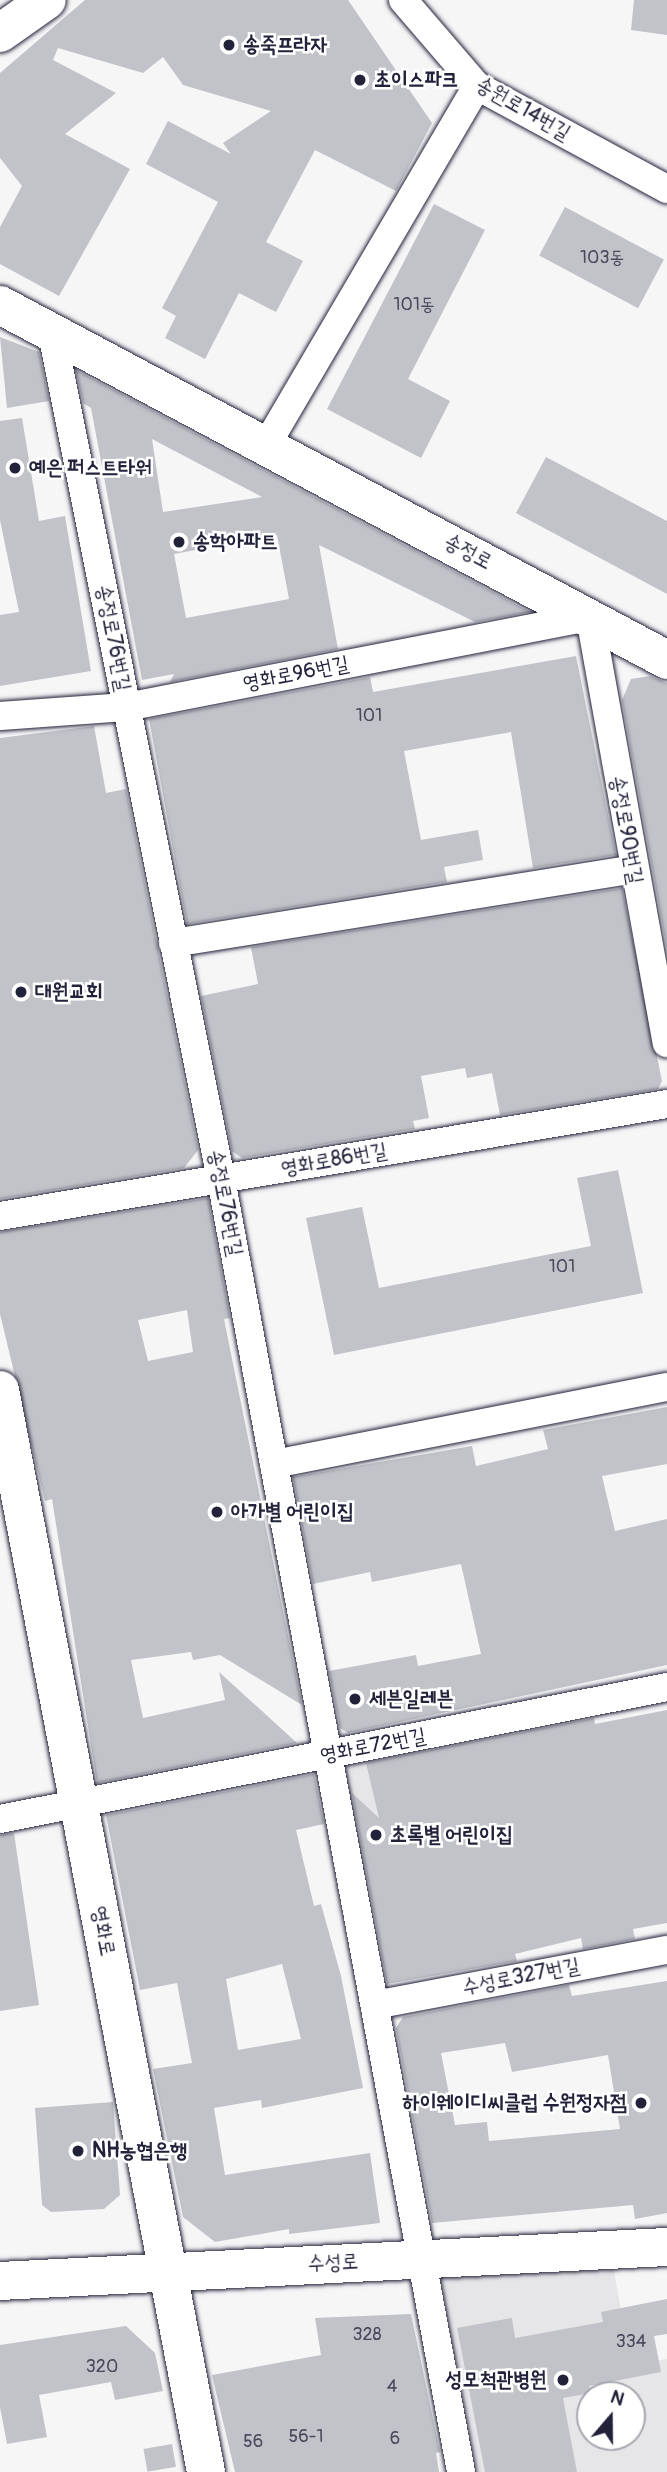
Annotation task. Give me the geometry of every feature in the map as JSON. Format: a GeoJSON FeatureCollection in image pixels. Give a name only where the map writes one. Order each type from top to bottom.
{"type":"FeatureCollection","features":[{"type":"Feature","properties":{"kind":"street"},"geometry":{"type":"LineString","coordinates":[[0,33],[47,0]]}},
{"type":"Feature","properties":{"kind":"street","name":"송원로14번길"},"geometry":{"type":"LineString","coordinates":[[403,0],[477,86],[667,188]]}},
{"type":"Feature","properties":{"kind":"street"},"geometry":{"type":"LineString","coordinates":[[267,444],[477,86]]}},
{"type":"Feature","properties":{"kind":"street","name":"송정로"},"geometry":{"type":"LineString","coordinates":[[0,305],[267,444],[667,660]]}},
{"type":"Feature","properties":{"kind":"street","name":"송정로76번길"},"geometry":{"type":"LineString","coordinates":[[52,333],[221,1179],[329,1755]]}},
{"type":"Feature","properties":{"kind":"street","name":"영화로96번길"},"geometry":{"type":"LineString","coordinates":[[0,716],[126,707],[590,617]]}},
{"type":"Feature","properties":{"kind":"street","name":"송정로90번길"},"geometry":{"type":"LineString","coordinates":[[590,617],[633,869],[667,1043]]}},
{"type":"Feature","properties":{"kind":"street"},"geometry":{"type":"LineString","coordinates":[[173,943],[633,869]]}},
{"type":"Feature","properties":{"kind":"street","name":"영화로86번길"},"geometry":{"type":"LineString","coordinates":[[0,1216],[667,1104]]}},
{"type":"Feature","properties":{"kind":"street"},"geometry":{"type":"LineString","coordinates":[[274,1464],[667,1387]]}},
{"type":"Feature","properties":{"kind":"street","name":"영화로"},"geometry":{"type":"LineString","coordinates":[[0,1390],[206,2472]]}},
{"type":"Feature","properties":{"kind":"street","name":"영화로72번길"},"geometry":{"type":"LineString","coordinates":[[0,1819],[667,1687]]}},
{"type":"Feature","properties":{"kind":"street"},"geometry":{"type":"LineString","coordinates":[[329,1755],[461,2472]]}},
{"type":"Feature","properties":{"kind":"street","name":"수성로327번길"},"geometry":{"type":"LineString","coordinates":[[374,2005],[667,1950]]}},
{"type":"Feature","properties":{"kind":"street","name":"수성로"},"geometry":{"type":"LineString","coordinates":[[0,2281],[667,2247]]}},
{"type":"Feature","properties":{"kind":"shaded area","name":"초록별 어린이집"},"geometry":{"type":"Polygon","coordinates":[[[427,1745],[437,1797],[404,1864],[361,1873],[340,1761],[427,1745]]]}},
{"type":"Feature","properties":{"kind":"shaded area","name":"성모척관병원"},"geometry":{"type":"Polygon","coordinates":[[[613,2266],[631,2365],[667,2359],[667,2472],[477,2472],[440,2277],[613,2266]]]}},
{"type":"Feature","properties":{"kind":"building"},"geometry":{"type":"Polygon","coordinates":[[[85,0],[348,0],[432,123],[396,191],[315,150],[266,242],[303,261],[276,312],[239,293],[205,359],[165,338],[176,316],[162,308],[218,202],[146,164],[168,121],[231,154],[223,143],[271,111],[183,85],[163,57],[143,73],[58,48],[53,60],[116,93],[65,134],[130,169],[59,296],[0,264],[0,227],[22,186],[0,158],[0,73],[85,0]]]}},
{"type":"Feature","properties":{"kind":"building"},"geometry":{"type":"Polygon","coordinates":[[[634,0],[667,0],[667,35],[631,30],[634,0]]]}},
{"type":"Feature","properties":{"kind":"building"},"geometry":{"type":"Polygon","coordinates":[[[434,204],[485,230],[408,379],[450,401],[421,458],[327,409],[434,204]]]}},
{"type":"Feature","properties":{"kind":"building"},"geometry":{"type":"Polygon","coordinates":[[[565,207],[664,260],[638,308],[539,256],[565,207]]]}},
{"type":"Feature","properties":{"kind":"building"},"geometry":{"type":"Polygon","coordinates":[[[0,337],[39,352],[49,401],[7,408],[0,337]]]}},
{"type":"Feature","properties":{"kind":"building","name":"송학아파트"},"geometry":{"type":"Polygon","coordinates":[[[76,370],[530,612],[475,622],[319,545],[338,649],[170,682],[174,674],[142,680],[91,408],[83,403],[76,370]],[[152,439],[163,512],[262,497],[152,439]],[[277,535],[174,554],[186,618],[289,599],[277,535]]]}},
{"type":"Feature","properties":{"kind":"building"},"geometry":{"type":"Polygon","coordinates":[[[22,418],[39,521],[65,516],[91,671],[0,686],[0,615],[19,612],[0,520],[0,421],[22,418]]]}},
{"type":"Feature","properties":{"kind":"building"},"geometry":{"type":"Polygon","coordinates":[[[546,457],[667,521],[667,594],[516,513],[546,457]]]}},
{"type":"Feature","properties":{"kind":"building"},"geometry":{"type":"Polygon","coordinates":[[[576,656],[616,855],[533,868],[511,732],[404,751],[421,840],[478,830],[483,860],[444,867],[447,882],[187,924],[149,719],[370,677],[373,692],[576,656]]]}},
{"type":"Feature","properties":{"kind":"building"},"geometry":{"type":"Polygon","coordinates":[[[650,676],[667,683],[667,950],[622,700],[631,679],[650,676]]]}},
{"type":"Feature","properties":{"kind":"building"},"geometry":{"type":"Polygon","coordinates":[[[94,726],[106,793],[126,789],[198,1150],[184,1168],[0,1199],[0,738],[94,726]]]}},
{"type":"Feature","properties":{"kind":"building"},"geometry":{"type":"Polygon","coordinates":[[[622,888],[662,1081],[658,1089],[500,1115],[492,1073],[467,1078],[465,1068],[421,1076],[429,1118],[413,1121],[415,1129],[242,1158],[232,1151],[201,996],[258,984],[251,947],[622,888]]]}},
{"type":"Feature","properties":{"kind":"building"},"geometry":{"type":"Polygon","coordinates":[[[618,1170],[643,1293],[334,1355],[306,1218],[362,1207],[379,1288],[591,1246],[577,1178],[618,1170]]]}},
{"type":"Feature","properties":{"kind":"building"},"geometry":{"type":"Polygon","coordinates":[[[208,1198],[230,1318],[224,1319],[302,1705],[220,1655],[193,1660],[191,1652],[131,1660],[143,1718],[225,1700],[219,1672],[297,1743],[97,1783],[52,1499],[45,1501],[0,1314],[0,1232],[208,1198]],[[187,1310],[138,1320],[148,1361],[193,1352],[187,1310]]]}},
{"type":"Feature","properties":{"kind":"building"},"geometry":{"type":"Polygon","coordinates":[[[667,1407],[667,1464],[602,1476],[615,1531],[667,1519],[667,1665],[348,1733],[340,1728],[329,1671],[416,1655],[418,1666],[481,1654],[461,1564],[372,1582],[370,1572],[313,1584],[293,1477],[472,1446],[476,1466],[548,1449],[543,1430],[667,1407]]]}},
{"type":"Feature","properties":{"kind":"building"},"geometry":{"type":"Polygon","coordinates":[[[667,1710],[667,1923],[633,1929],[635,1939],[583,1949],[581,1938],[515,1954],[517,1961],[387,1984],[352,1793],[379,1818],[366,1763],[594,1718],[595,1724],[667,1710]]]}},
{"type":"Feature","properties":{"kind":"building"},"geometry":{"type":"Polygon","coordinates":[[[314,1774],[324,1824],[296,1830],[314,1906],[321,1904],[341,1976],[363,2088],[262,2108],[261,2100],[214,2108],[225,2175],[370,2153],[380,2223],[289,2234],[289,2229],[215,2242],[183,2217],[153,2069],[192,2063],[177,1983],[140,1990],[106,1815],[314,1774]],[[282,1964],[226,1979],[238,2050],[301,2039],[282,1964]]]}},
{"type":"Feature","properties":{"kind":"building"},"geometry":{"type":"Polygon","coordinates":[[[14,1833],[39,2005],[0,2011],[0,1835],[14,1833]]]}},
{"type":"Feature","properties":{"kind":"building"},"geometry":{"type":"Polygon","coordinates":[[[667,1981],[667,2213],[635,2219],[633,2205],[432,2223],[396,2028],[403,2017],[569,1985],[572,1996],[667,1981]],[[505,2043],[441,2053],[455,2125],[487,2122],[489,2141],[620,2129],[608,2055],[512,2072],[505,2043]]]}},
{"type":"Feature","properties":{"kind":"building","name":"NH농협은행"},"geometry":{"type":"Polygon","coordinates":[[[113,2102],[120,2195],[104,2209],[51,2212],[42,2205],[35,2108],[113,2102]]]}},
{"type":"Feature","properties":{"kind":"building","name":"성모척관병원"},"geometry":{"type":"Polygon","coordinates":[[[667,2299],[667,2334],[654,2336],[661,2372],[615,2381],[576,2381],[576,2396],[563,2398],[577,2472],[485,2472],[457,2328],[512,2318],[515,2338],[603,2322],[601,2312],[667,2299]]]}},
{"type":"Feature","properties":{"kind":"building"},"geometry":{"type":"Polygon","coordinates":[[[411,2314],[440,2452],[436,2453],[439,2472],[235,2472],[212,2375],[321,2355],[315,2318],[411,2314]]]}},
{"type":"Feature","properties":{"kind":"building"},"geometry":{"type":"Polygon","coordinates":[[[126,2326],[155,2353],[163,2391],[115,2400],[111,2382],[39,2395],[47,2437],[7,2444],[0,2407],[0,2345],[126,2326]]]}},
{"type":"Feature","properties":{"kind":"building"},"geometry":{"type":"Polygon","coordinates":[[[172,2444],[176,2467],[147,2472],[143,2449],[172,2444]]]}},
{"type":"Feature","properties":{"kind":"place","name":"송죽프라자"},"geometry":{"type":"Point","coordinates":[229,45]}},
{"type":"Feature","properties":{"kind":"place","name":"초이스파크"},"geometry":{"type":"Point","coordinates":[360,80]}},
{"type":"Feature","properties":{"kind":"place","name":"예은 퍼스트타워"},"geometry":{"type":"Point","coordinates":[15,468]}},
{"type":"Feature","properties":{"kind":"place","name":"송학아파트"},"geometry":{"type":"Point","coordinates":[179,542]}},
{"type":"Feature","properties":{"kind":"place","name":"대원교회"},"geometry":{"type":"Point","coordinates":[21,992]}},
{"type":"Feature","properties":{"kind":"place","name":"아가별 어린이집"},"geometry":{"type":"Point","coordinates":[217,1512]}},
{"type":"Feature","properties":{"kind":"place","name":"세븐일레븐"},"geometry":{"type":"Point","coordinates":[355,1699]}},
{"type":"Feature","properties":{"kind":"place","name":"초록별 어린이집"},"geometry":{"type":"Point","coordinates":[376,1835]}},
{"type":"Feature","properties":{"kind":"place","name":"하이웨이디씨클럽 수원정자점"},"geometry":{"type":"Point","coordinates":[641,2103]}},
{"type":"Feature","properties":{"kind":"place","name":"NH농협은행"},"geometry":{"type":"Point","coordinates":[78,2151]}},
{"type":"Feature","properties":{"kind":"place","name":"성모척관병원"},"geometry":{"type":"Point","coordinates":[563,2380]}}]}
